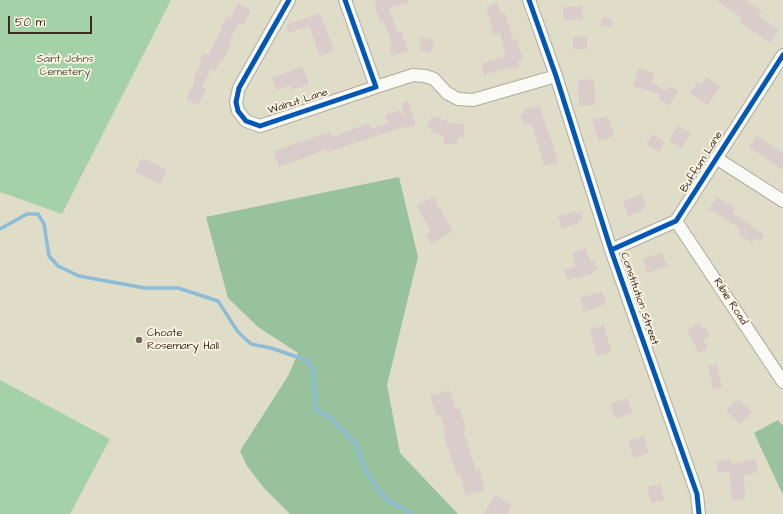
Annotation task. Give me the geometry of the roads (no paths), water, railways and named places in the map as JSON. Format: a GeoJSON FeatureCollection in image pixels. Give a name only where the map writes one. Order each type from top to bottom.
{"type":"FeatureCollection","features":[{"type":"Feature","properties":{"kind":"street","name":"Walnut Lane"},"geometry":{"type":"LineString","coordinates":[[289,0],[239,88],[236,102],[238,111],[246,121],[260,126],[413,75],[425,76],[434,79],[447,93],[458,99],[473,100],[556,76]]}},
{"type":"Feature","properties":{"kind":"street"},"geometry":{"type":"LineString","coordinates":[[345,0],[376,87]]}},
{"type":"Feature","properties":{"kind":"street","name":"Constitution Street"},"geometry":{"type":"LineString","coordinates":[[529,0],[556,76],[611,250],[697,494],[699,514]]}},
{"type":"Feature","properties":{"kind":"street","name":"Buffum Lane"},"geometry":{"type":"LineString","coordinates":[[676,221],[783,55]]}},
{"type":"Feature","properties":{"kind":"street"},"geometry":{"type":"LineString","coordinates":[[716,158],[783,201]]}},
{"type":"Feature","properties":{"kind":"street"},"geometry":{"type":"LineString","coordinates":[[611,250],[676,221]]}},
{"type":"Feature","properties":{"kind":"street","name":"Ribie Road"},"geometry":{"type":"LineString","coordinates":[[676,221],[783,382]]}},
{"type":"Feature","properties":{"kind":"waterway"},"geometry":{"type":"LineString","coordinates":[[0,229],[27,214],[38,214],[44,224],[49,256],[58,266],[79,276],[145,288],[178,288],[218,301],[238,332],[251,344],[271,348],[306,360],[313,368],[316,410],[331,418],[356,444],[364,467],[376,487],[389,502],[407,510],[410,514]]}},
{"type":"Feature","properties":{"kind":"place","name":"Choate Rosemary Hall"},"geometry":{"type":"Point","coordinates":[139,340]}},
{"type":"Feature","properties":{"kind":"park label","name":"Saint Johns Cemetery"},"geometry":{"type":"Point","coordinates":[65,66]}}]}
